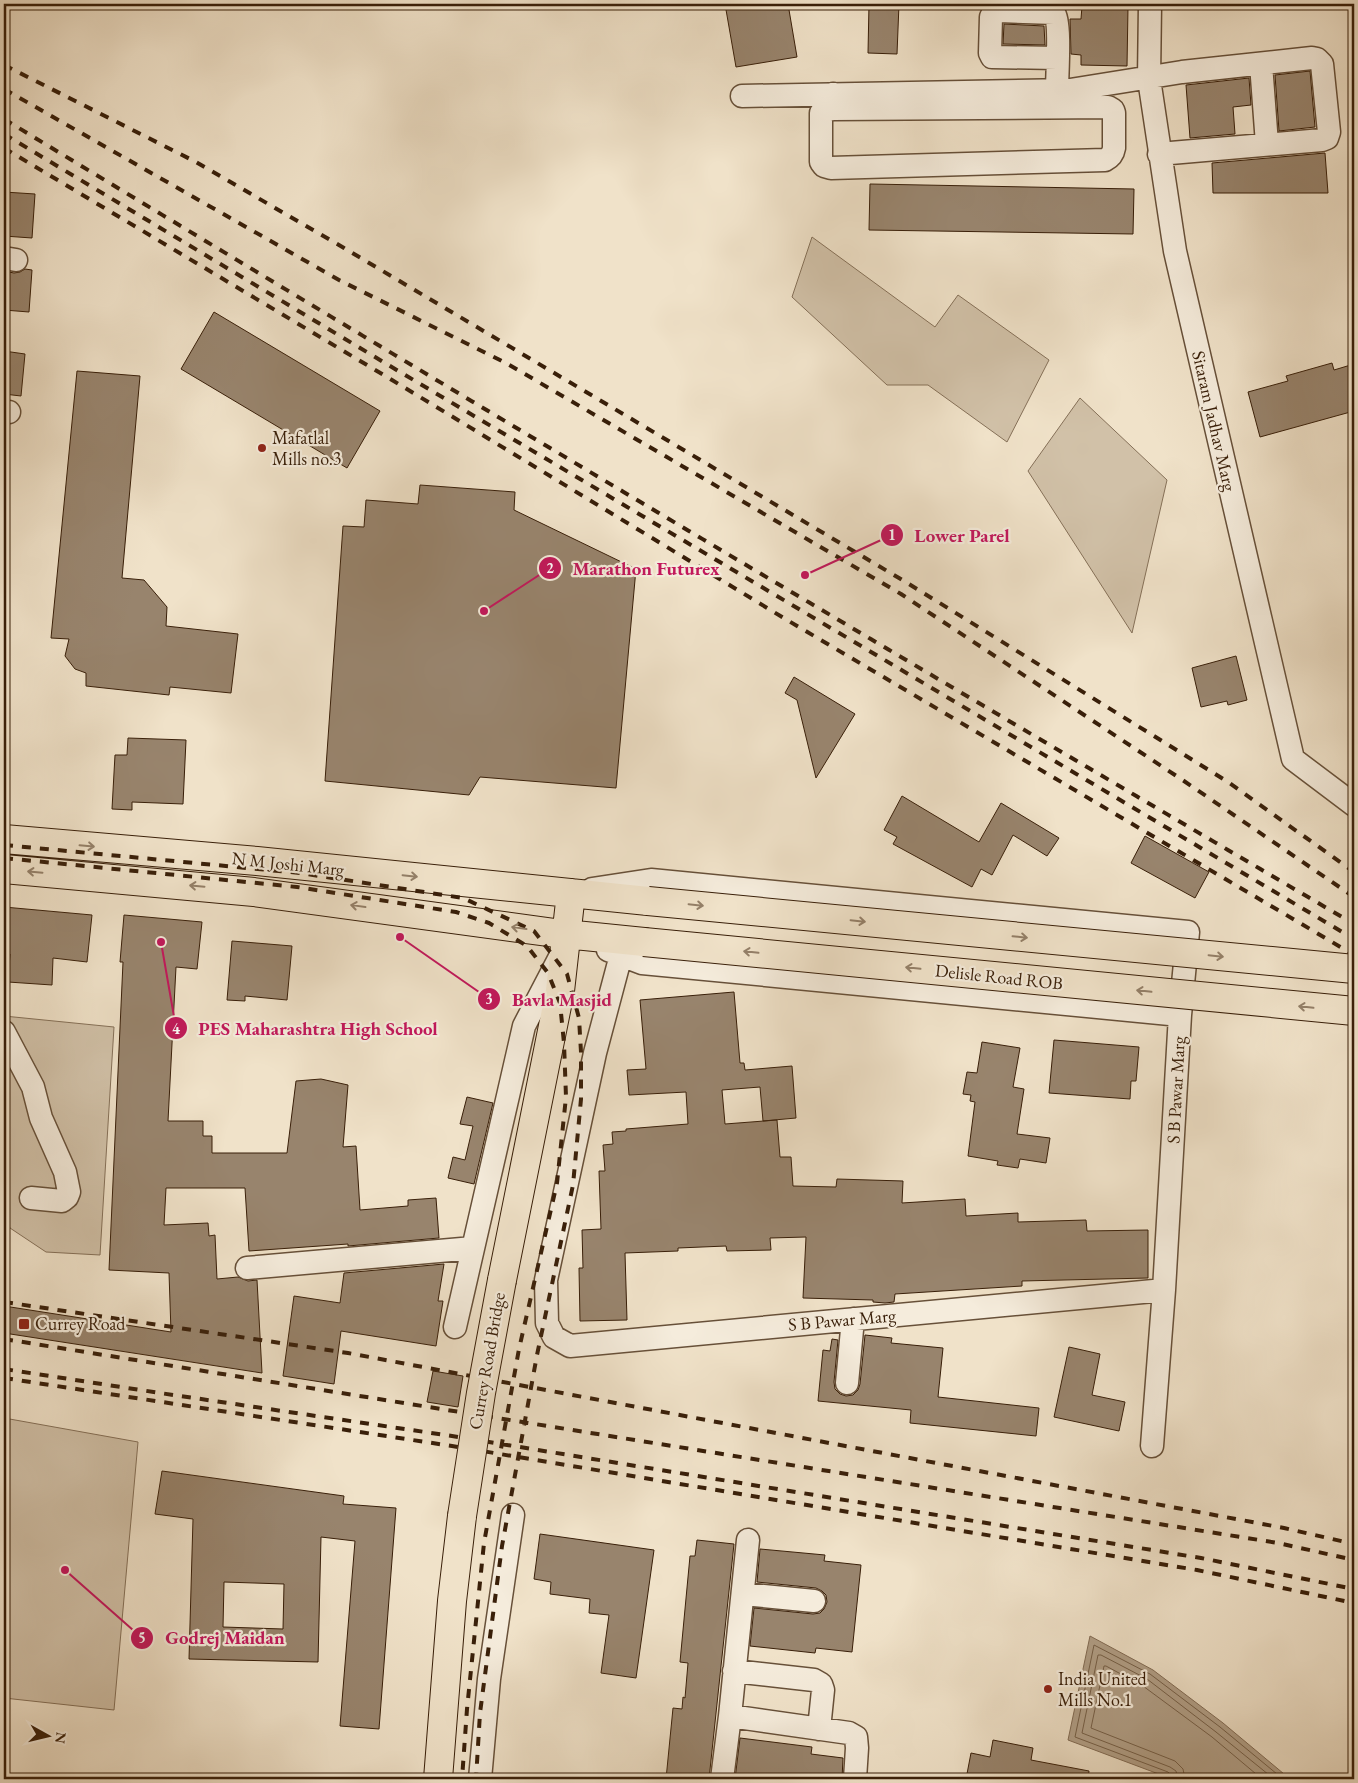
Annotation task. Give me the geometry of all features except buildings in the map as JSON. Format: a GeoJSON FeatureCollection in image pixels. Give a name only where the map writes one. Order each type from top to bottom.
{"type":"FeatureCollection","features":[{"type":"Feature","properties":{"kind":"main road","name":"N M Joshi Marg"},"geometry":{"type":"LineString","coordinates":[[4,839],[257,861],[1354,969]]}},
{"type":"Feature","properties":{"kind":"main road","name":"N M Joshi Marg"},"geometry":{"type":"LineString","coordinates":[[4,869],[254,892],[566,941],[632,948]]}},
{"type":"Feature","properties":{"kind":"main road","name":"Currey Road Bridge"},"geometry":{"type":"LineString","coordinates":[[438,1779],[453,1592],[479,1402],[510,1237],[560,992],[572,893]]}},
{"type":"Feature","properties":{"kind":"main road","name":"Delisle Road ROB"},"geometry":{"type":"LineString","coordinates":[[632,948],[1354,1011]]}},
{"type":"Feature","properties":{"kind":"street","name":"Sitaram Jadhav Marg"},"geometry":{"type":"LineString","coordinates":[[1150,4],[1149,79],[1159,154],[1177,260],[1293,759],[1354,806]]}},
{"type":"Feature","properties":{"kind":"street"},"geometry":{"type":"LineString","coordinates":[[1057,58],[1066,96]]}},
{"type":"Feature","properties":{"kind":"street"},"geometry":{"type":"LineString","coordinates":[[742,96],[833,101],[886,101],[1066,96],[1182,72],[1312,58],[1320,61],[1322,64],[1329,132],[1327,138],[1322,140],[1159,154]]}},
{"type":"Feature","properties":{"kind":"street"},"geometry":{"type":"LineString","coordinates":[[1261,64],[1267,144]]}},
{"type":"Feature","properties":{"kind":"street"},"geometry":{"type":"LineString","coordinates":[[833,101],[821,113],[821,162],[824,166],[831,168],[1105,160],[1110,158],[1114,148],[1113,110],[1066,96]]}},
{"type":"Feature","properties":{"kind":"street","name":"S B Pawar Marg"},"geometry":{"type":"LineString","coordinates":[[572,893],[651,880],[1188,932],[1180,1015],[1164,1290],[570,1346],[554,1337],[548,1323],[546,1280],[594,1053],[632,948]]}},
{"type":"Feature","properties":{"kind":"street"},"geometry":{"type":"LineString","coordinates":[[455,1327],[524,1026],[566,941]]}},
{"type":"Feature","properties":{"kind":"street"},"geometry":{"type":"LineString","coordinates":[[632,948],[642,963],[1180,1015]]}},
{"type":"Feature","properties":{"kind":"street"},"geometry":{"type":"LineString","coordinates":[[4,1032],[33,1086],[41,1118],[65,1172],[69,1192],[62,1201],[31,1198]]}},
{"type":"Feature","properties":{"kind":"street"},"geometry":{"type":"LineString","coordinates":[[247,1268],[473,1248]]}},
{"type":"Feature","properties":{"kind":"street"},"geometry":{"type":"LineString","coordinates":[[1152,1446],[1164,1290]]}},
{"type":"Feature","properties":{"kind":"street"},"geometry":{"type":"LineString","coordinates":[[847,1383],[853,1319]]}},
{"type":"Feature","properties":{"kind":"street"},"geometry":{"type":"LineString","coordinates":[[480,1779],[489,1678],[513,1515]]}},
{"type":"Feature","properties":{"kind":"street"},"geometry":{"type":"LineString","coordinates":[[738,1779],[734,1770],[724,1770],[748,1540]]}},
{"type":"Feature","properties":{"kind":"street"},"geometry":{"type":"LineString","coordinates":[[742,1594],[814,1601]]}},
{"type":"Feature","properties":{"kind":"street"},"geometry":{"type":"LineString","coordinates":[[734,1671],[814,1680],[821,1684],[819,1729]]}},
{"type":"Feature","properties":{"kind":"street"},"geometry":{"type":"LineString","coordinates":[[730,1716],[849,1733],[856,1737],[855,1779]]}},
{"type":"Feature","properties":{"kind":"shaded area"},"geometry":{"type":"Polygon","coordinates":[[[812,237],[935,327],[958,295],[1049,360],[1007,442],[928,385],[887,385],[792,297],[812,237]]]}},
{"type":"Feature","properties":{"kind":"shaded area"},"geometry":{"type":"Polygon","coordinates":[[[1080,398],[1167,480],[1132,633],[1028,471],[1080,398]]]}},
{"type":"Feature","properties":{"kind":"shaded area"},"geometry":{"type":"Polygon","coordinates":[[[4,1016],[114,1027],[100,1255],[46,1252],[10,1228],[4,1218],[7,1174],[4,1158],[4,1016]]]}},
{"type":"Feature","properties":{"kind":"shaded area"},"geometry":{"type":"Polygon","coordinates":[[[4,1418],[138,1442],[114,1710],[4,1698],[4,1418]]]}},
{"type":"Feature","properties":{"kind":"water"},"geometry":{"type":"Polygon","coordinates":[[[1090,1636],[1153,1670],[1223,1723],[1290,1779],[1172,1779],[1068,1740],[1090,1636]]]}},
{"type":"Feature","properties":{"kind":"railway"},"geometry":{"type":"LineString","coordinates":[[4,65],[196,162],[909,584],[1228,782],[1354,872]]}},
{"type":"Feature","properties":{"kind":"railway"},"geometry":{"type":"LineString","coordinates":[[4,89],[339,280],[506,363],[901,594],[1184,781],[1354,897]]}},
{"type":"Feature","properties":{"kind":"railway"},"geometry":{"type":"LineString","coordinates":[[4,119],[1015,725],[1354,924]]}},
{"type":"Feature","properties":{"kind":"railway"},"geometry":{"type":"LineString","coordinates":[[4,134],[395,369],[1354,939]]}},
{"type":"Feature","properties":{"kind":"railway"},"geometry":{"type":"LineString","coordinates":[[4,148],[392,380],[787,620],[1354,955]]}},
{"type":"Feature","properties":{"kind":"railway"},"geometry":{"type":"LineString","coordinates":[[4,845],[300,873],[463,898],[534,931],[567,974],[579,1018],[581,1052],[581,1099],[573,1185],[537,1355],[502,1546],[480,1713],[476,1779]]}},
{"type":"Feature","properties":{"kind":"railway"},"geometry":{"type":"LineString","coordinates":[[4,858],[297,887],[456,912],[489,923],[527,946],[548,973],[560,1003],[564,1043],[566,1097],[557,1183],[519,1349],[484,1543],[467,1709],[462,1779]]}},
{"type":"Feature","properties":{"kind":"railway"},"geometry":{"type":"LineString","coordinates":[[4,1302],[348,1353],[1284,1528],[1354,1544]]}},
{"type":"Feature","properties":{"kind":"railway"},"geometry":{"type":"LineString","coordinates":[[4,1339],[1278,1543],[1354,1560]]}},
{"type":"Feature","properties":{"kind":"railway"},"geometry":{"type":"LineString","coordinates":[[4,1369],[452,1436],[1201,1558],[1354,1589]]}},
{"type":"Feature","properties":{"kind":"railway"},"geometry":{"type":"LineString","coordinates":[[4,1378],[452,1446],[1197,1570],[1354,1603]]}},
{"type":"Feature","properties":{"kind":"place","name":"Mafatlal Mills no.3"},"geometry":{"type":"Point","coordinates":[262,448]}},
{"type":"Feature","properties":{"kind":"place","name":"Lower Parel"},"geometry":{"type":"Point","coordinates":[805,575]}},
{"type":"Feature","properties":{"kind":"place","name":"Marathon Futurex"},"geometry":{"type":"Point","coordinates":[484,611]}},
{"type":"Feature","properties":{"kind":"place","name":"Bavla Masjid"},"geometry":{"type":"Point","coordinates":[400,937]}},
{"type":"Feature","properties":{"kind":"place","name":"PES Maharashtra High School"},"geometry":{"type":"Point","coordinates":[161,942]}},
{"type":"Feature","properties":{"kind":"place","name":"Currey Road"},"geometry":{"type":"Point","coordinates":[24,1324]}},
{"type":"Feature","properties":{"kind":"place","name":"Godrej Maidan"},"geometry":{"type":"Point","coordinates":[65,1570]}},
{"type":"Feature","properties":{"kind":"place","name":"India United Mills No.1"},"geometry":{"type":"Point","coordinates":[1048,1689]}}]}
